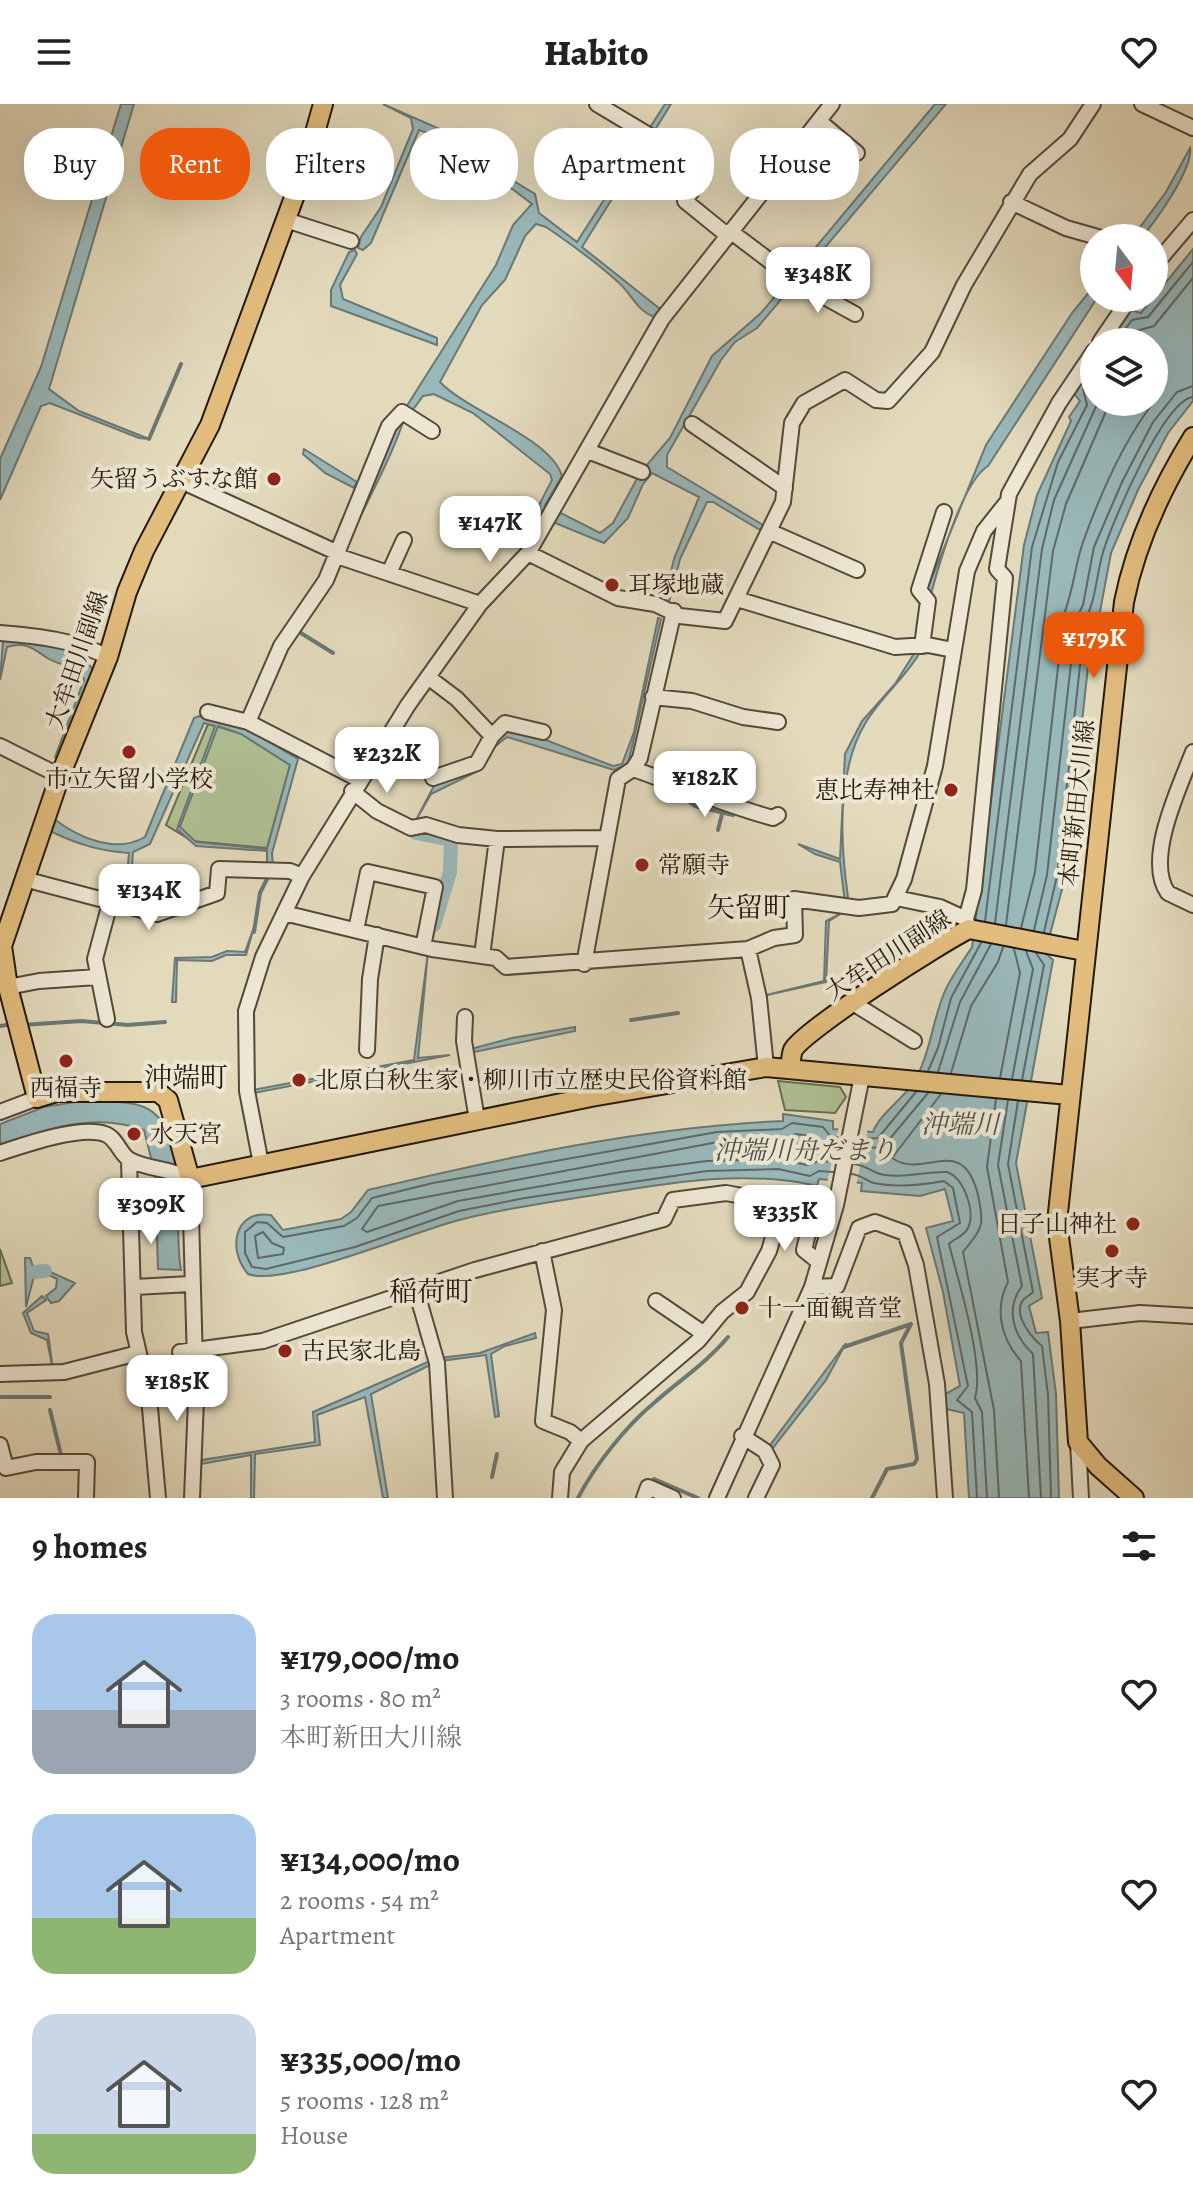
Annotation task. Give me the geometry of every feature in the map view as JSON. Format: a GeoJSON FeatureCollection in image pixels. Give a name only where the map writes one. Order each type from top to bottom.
{"type":"FeatureCollection","features":[{"type":"Feature","properties":{"kind":"main road","name":"大牟田川副線"},"geometry":{"type":"LineString","coordinates":[[37,1098],[8,987],[2,946],[60,776],[108,657],[127,592],[210,425],[286,220],[323,104]]}},
{"type":"Feature","properties":{"kind":"main road","name":"本町新田大川線"},"geometry":{"type":"LineString","coordinates":[[1081,951],[1130,570],[1151,514],[1193,437]]}},
{"type":"Feature","properties":{"kind":"main road","name":"大牟田川副線"},"geometry":{"type":"LineString","coordinates":[[790,1068],[793,1051],[853,1003],[968,924],[1081,951]]}},
{"type":"Feature","properties":{"kind":"main road"},"geometry":{"type":"LineString","coordinates":[[1081,951],[1057,1222],[1070,1321],[1078,1442],[1098,1466],[1134,1498]]}},
{"type":"Feature","properties":{"kind":"main road"},"geometry":{"type":"LineString","coordinates":[[37,1098],[57,1092],[158,1092],[168,1100],[184,1176],[261,1164],[716,1073],[766,1067],[1069,1095]]}},
{"type":"Feature","properties":{"kind":"street"},"geometry":{"type":"LineString","coordinates":[[597,104],[702,167],[702,176],[685,201],[794,279],[855,314]]}},
{"type":"Feature","properties":{"kind":"street"},"geometry":{"type":"LineString","coordinates":[[261,1164],[247,1091],[246,1011],[263,957],[302,876],[356,786],[428,677],[480,604],[528,553],[662,319],[832,104]]}},
{"type":"Feature","properties":{"kind":"street"},"geometry":{"type":"LineString","coordinates":[[528,553],[618,598],[670,609],[680,616],[725,621],[783,502],[789,435],[804,403],[845,380],[876,400],[888,401],[932,352],[964,285],[1011,202],[1039,163],[1078,129],[1093,104]]}},
{"type":"Feature","properties":{"kind":"street"},"geometry":{"type":"LineString","coordinates":[[1142,104],[1193,128]]}},
{"type":"Feature","properties":{"kind":"street"},"geometry":{"type":"LineString","coordinates":[[819,121],[827,128]]}},
{"type":"Feature","properties":{"kind":"street"},"geometry":{"type":"LineString","coordinates":[[1011,202],[1080,232]]}},
{"type":"Feature","properties":{"kind":"street"},"geometry":{"type":"LineString","coordinates":[[1168,248],[1192,218]]}},
{"type":"Feature","properties":{"kind":"street"},"geometry":{"type":"LineString","coordinates":[[286,220],[351,241]]}},
{"type":"Feature","properties":{"kind":"street"},"geometry":{"type":"LineString","coordinates":[[896,898],[935,766],[967,571],[996,526],[1059,403],[1080,372]]}},
{"type":"Feature","properties":{"kind":"street"},"geometry":{"type":"LineString","coordinates":[[253,724],[281,646],[341,556],[378,448],[407,415],[432,431]]}},
{"type":"Feature","properties":{"kind":"street"},"geometry":{"type":"LineString","coordinates":[[692,424],[785,488]]}},
{"type":"Feature","properties":{"kind":"street"},"geometry":{"type":"LineString","coordinates":[[588,451],[642,472]]}},
{"type":"Feature","properties":{"kind":"street"},"geometry":{"type":"LineString","coordinates":[[181,481],[341,556],[480,604]]}},
{"type":"Feature","properties":{"kind":"street"},"geometry":{"type":"LineString","coordinates":[[925,646],[928,601],[919,590],[944,512]]}},
{"type":"Feature","properties":{"kind":"street"},"geometry":{"type":"LineString","coordinates":[[284,913],[427,948],[496,958],[506,967],[584,964],[748,949],[774,938],[795,935],[794,899],[879,908],[896,898],[940,907],[968,924],[1000,652],[1005,578],[997,569],[996,526]]}},
{"type":"Feature","properties":{"kind":"street"},"geometry":{"type":"LineString","coordinates":[[771,532],[857,570]]}},
{"type":"Feature","properties":{"kind":"street"},"geometry":{"type":"LineString","coordinates":[[389,573],[404,540]]}},
{"type":"Feature","properties":{"kind":"street"},"geometry":{"type":"LineString","coordinates":[[737,599],[895,647],[925,646],[953,650]]}},
{"type":"Feature","properties":{"kind":"street"},"geometry":{"type":"LineString","coordinates":[[584,964],[618,779],[633,769],[640,758],[670,609]]}},
{"type":"Feature","properties":{"kind":"street"},"geometry":{"type":"LineString","coordinates":[[0,633],[49,638],[108,657]]}},
{"type":"Feature","properties":{"kind":"street"},"geometry":{"type":"LineString","coordinates":[[428,677],[457,699],[492,736]]}},
{"type":"Feature","properties":{"kind":"street"},"geometry":{"type":"LineString","coordinates":[[653,697],[692,701],[743,717],[778,722]]}},
{"type":"Feature","properties":{"kind":"street"},"geometry":{"type":"LineString","coordinates":[[208,712],[253,724],[356,786],[377,811],[411,828],[422,826],[458,835],[497,839],[605,838]]}},
{"type":"Feature","properties":{"kind":"street"},"geometry":{"type":"LineString","coordinates":[[433,778],[477,763],[492,736],[505,723],[543,732]]}},
{"type":"Feature","properties":{"kind":"street"},"geometry":{"type":"LineString","coordinates":[[0,746],[60,776]]}},
{"type":"Feature","properties":{"kind":"street"},"geometry":{"type":"LineString","coordinates":[[1193,752],[1167,816],[1159,877],[1168,893],[1193,905]]}},
{"type":"Feature","properties":{"kind":"street"},"geometry":{"type":"LineString","coordinates":[[633,769],[693,789],[706,799],[773,818],[778,815]]}},
{"type":"Feature","properties":{"kind":"street"},"geometry":{"type":"LineString","coordinates":[[482,956],[497,839]]}},
{"type":"Feature","properties":{"kind":"street"},"geometry":{"type":"LineString","coordinates":[[24,879],[157,914],[217,893],[219,869],[270,870],[302,876]]}},
{"type":"Feature","properties":{"kind":"street"},"geometry":{"type":"LineString","coordinates":[[356,930],[368,872],[435,887],[427,948]]}},
{"type":"Feature","properties":{"kind":"street"},"geometry":{"type":"LineString","coordinates":[[107,1019],[95,959],[110,903]]}},
{"type":"Feature","properties":{"kind":"street"},"geometry":{"type":"LineString","coordinates":[[367,1050],[370,979],[377,935]]}},
{"type":"Feature","properties":{"kind":"street"},"geometry":{"type":"LineString","coordinates":[[748,949],[758,996],[766,1067]]}},
{"type":"Feature","properties":{"kind":"street"},"geometry":{"type":"LineString","coordinates":[[8,987],[39,981],[97,977]]}},
{"type":"Feature","properties":{"kind":"street"},"geometry":{"type":"LineString","coordinates":[[853,1003],[914,1041]]}},
{"type":"Feature","properties":{"kind":"street"},"geometry":{"type":"LineString","coordinates":[[465,1017],[466,1050],[477,1120]]}},
{"type":"Feature","properties":{"kind":"street"},"geometry":{"type":"LineString","coordinates":[[717,1498],[742,1436],[787,1348],[812,1287],[836,1205],[862,1076]]}},
{"type":"Feature","properties":{"kind":"street"},"geometry":{"type":"LineString","coordinates":[[0,1112],[37,1098]]}},
{"type":"Feature","properties":{"kind":"street"},"geometry":{"type":"LineString","coordinates":[[0,1153],[40,1141],[97,1132],[111,1138],[129,1160],[138,1353],[149,1397],[158,1498]]}},
{"type":"Feature","properties":{"kind":"street"},"geometry":{"type":"LineString","coordinates":[[129,1160],[184,1176],[190,1284],[187,1350],[196,1400],[192,1498]]}},
{"type":"Feature","properties":{"kind":"street"},"geometry":{"type":"LineString","coordinates":[[187,1350],[263,1341],[542,1251],[664,1219],[673,1200],[726,1193],[812,1217],[804,1250],[819,1262]]}},
{"type":"Feature","properties":{"kind":"street"},"geometry":{"type":"LineString","coordinates":[[560,1498],[562,1472],[581,1441],[747,1292],[762,1269],[782,1207]]}},
{"type":"Feature","properties":{"kind":"street"},"geometry":{"type":"LineString","coordinates":[[812,1287],[837,1286],[859,1228],[875,1222],[905,1233],[916,1265],[937,1384],[945,1498]]}},
{"type":"Feature","properties":{"kind":"street"},"geometry":{"type":"LineString","coordinates":[[542,1251],[554,1310],[543,1421],[570,1432],[581,1441]]}},
{"type":"Feature","properties":{"kind":"street"},"geometry":{"type":"LineString","coordinates":[[135,1287],[190,1284]]}},
{"type":"Feature","properties":{"kind":"street"},"geometry":{"type":"LineString","coordinates":[[416,1290],[436,1360],[445,1498]]}},
{"type":"Feature","properties":{"kind":"street"},"geometry":{"type":"LineString","coordinates":[[656,1301],[703,1333]]}},
{"type":"Feature","properties":{"kind":"street"},"geometry":{"type":"LineString","coordinates":[[1070,1321],[1140,1313],[1193,1316]]}},
{"type":"Feature","properties":{"kind":"street"},"geometry":{"type":"LineString","coordinates":[[0,1374],[52,1373],[138,1353]]}},
{"type":"Feature","properties":{"kind":"street"},"geometry":{"type":"LineString","coordinates":[[742,1436],[765,1451],[772,1465],[756,1498]]}},
{"type":"Feature","properties":{"kind":"street"},"geometry":{"type":"LineString","coordinates":[[1078,1442],[1081,1498]]}},
{"type":"Feature","properties":{"kind":"street"},"geometry":{"type":"LineString","coordinates":[[0,1445],[3,1468],[83,1459],[89,1467],[86,1498]]}},
{"type":"Feature","properties":{"kind":"street"},"geometry":{"type":"LineString","coordinates":[[644,1498],[648,1487],[673,1498]]}},
{"type":"Feature","properties":{"kind":"green space"},"geometry":{"type":"Polygon","coordinates":[[[208,724],[243,734],[290,765],[267,848],[192,841],[166,825],[208,724]]]}},
{"type":"Feature","properties":{"kind":"green space"},"geometry":{"type":"Polygon","coordinates":[[[778,1081],[840,1087],[846,1097],[835,1113],[785,1110],[778,1081]]]}},
{"type":"Feature","properties":{"kind":"green space"},"geometry":{"type":"Polygon","coordinates":[[[0,1249],[12,1283],[0,1286],[0,1249]]]}},
{"type":"Feature","properties":{"kind":"water"},"geometry":{"type":"Polygon","coordinates":[[[121,104],[134,104],[124,138],[124,128],[114,128],[121,104]]]}},
{"type":"Feature","properties":{"kind":"water"},"geometry":{"type":"Polygon","coordinates":[[[383,104],[437,128],[413,128],[411,118],[383,104]]]}},
{"type":"Feature","properties":{"kind":"water"},"geometry":{"type":"Polygon","coordinates":[[[665,104],[671,104],[656,128],[650,128],[665,104]]]}},
{"type":"Feature","properties":{"kind":"water"},"geometry":{"type":"Polygon","coordinates":[[[935,104],[946,104],[757,328],[735,342],[721,360],[667,455],[667,467],[763,525],[760,530],[713,502],[707,502],[680,559],[668,606],[663,604],[674,559],[699,497],[652,473],[643,484],[628,518],[604,543],[543,518],[539,505],[552,480],[550,474],[473,413],[434,394],[423,396],[412,411],[403,412],[496,265],[513,225],[532,204],[518,193],[518,184],[534,193],[539,213],[577,242],[604,200],[611,200],[582,247],[660,309],[654,317],[643,310],[623,287],[592,260],[546,227],[536,224],[525,236],[505,280],[482,305],[440,382],[469,404],[542,449],[555,462],[562,476],[545,505],[600,533],[613,523],[640,473],[670,438],[712,356],[761,313],[855,200],[859,200],[859,195],[935,104]]]}},
{"type":"Feature","properties":{"kind":"water"},"geometry":{"type":"Polygon","coordinates":[[[410,136],[410,151],[394,189],[394,175],[410,136]]]}},
{"type":"Feature","properties":{"kind":"water"},"geometry":{"type":"Polygon","coordinates":[[[1190,148],[1186,169],[1164,208],[1152,224],[1142,224],[1166,192],[1190,148]]]}},
{"type":"Feature","properties":{"kind":"water"},"geometry":{"type":"Polygon","coordinates":[[[92,200],[105,200],[49,389],[79,411],[149,439],[139,438],[50,403],[41,406],[0,500],[0,459],[41,367],[92,200]]]}},
{"type":"Feature","properties":{"kind":"water"},"geometry":{"type":"Polygon","coordinates":[[[384,200],[389,200],[371,243],[363,250],[358,248],[361,237],[384,200]]]}},
{"type":"Feature","properties":{"kind":"water","name":"沖端川"},"geometry":{"type":"Polygon","coordinates":[[[1193,249],[1193,401],[1168,433],[1138,490],[1111,553],[1099,617],[1093,621],[1065,878],[1045,953],[1053,960],[1016,1163],[1042,1298],[1029,1306],[1036,1333],[1048,1332],[1056,1394],[1059,1498],[969,1498],[964,1413],[942,1408],[940,1397],[960,1386],[943,1292],[926,1228],[953,1221],[945,1189],[920,1196],[861,1191],[862,1183],[819,1179],[817,1186],[734,1178],[678,1182],[463,1219],[290,1273],[265,1276],[248,1274],[241,1264],[236,1243],[242,1225],[249,1218],[271,1215],[283,1230],[341,1219],[351,1212],[368,1190],[419,1178],[626,1137],[783,1121],[783,1114],[833,1121],[833,1129],[873,1132],[915,1080],[946,990],[972,947],[1024,545],[1037,495],[1071,421],[1069,417],[1080,401],[1080,416],[1168,416],[1168,328],[1116,328],[1128,312],[1168,312],[1168,280],[1193,249]]]}},
{"type":"Feature","properties":{"kind":"water"},"geometry":{"type":"Polygon","coordinates":[[[355,250],[357,254],[340,285],[343,299],[437,338],[437,345],[331,306],[331,290],[349,252],[355,250]]]}},
{"type":"Feature","properties":{"kind":"water"},"geometry":{"type":"Polygon","coordinates":[[[1080,303],[1080,312],[1088,312],[988,466],[976,477],[962,503],[986,445],[1080,303]]]}},
{"type":"Feature","properties":{"kind":"water","name":"沖端川"},"geometry":{"type":"Polygon","coordinates":[[[1080,379],[1080,401],[1072,391],[1080,379]]]}},
{"type":"Feature","properties":{"kind":"water"},"geometry":{"type":"Polygon","coordinates":[[[400,420],[403,422],[392,451],[350,539],[370,471],[400,420]]]}},
{"type":"Feature","properties":{"kind":"water"},"geometry":{"type":"Polygon","coordinates":[[[304,449],[357,482],[354,488],[325,473],[303,454],[304,449]]]}},
{"type":"Feature","properties":{"kind":"water"},"geometry":{"type":"Polygon","coordinates":[[[950,532],[936,575],[920,641],[928,587],[950,532]]]}},
{"type":"Feature","properties":{"kind":"water"},"geometry":{"type":"Polygon","coordinates":[[[658,618],[661,619],[628,764],[614,770],[507,737],[492,749],[478,771],[431,794],[415,822],[438,778],[467,770],[501,731],[538,737],[613,766],[622,764],[634,732],[658,618]]]}},
{"type":"Feature","properties":{"kind":"water"},"geometry":{"type":"Polygon","coordinates":[[[3,641],[41,643],[67,650],[88,664],[95,673],[59,761],[55,757],[84,680],[80,670],[53,661],[30,647],[14,645],[7,647],[0,680],[3,641]]]}},
{"type":"Feature","properties":{"kind":"water"},"geometry":{"type":"Polygon","coordinates":[[[915,652],[919,654],[913,663],[866,722],[849,762],[842,830],[848,897],[845,903],[840,862],[815,854],[798,844],[840,859],[845,754],[862,721],[895,684],[915,652]]]}},
{"type":"Feature","properties":{"kind":"water"},"geometry":{"type":"Polygon","coordinates":[[[199,716],[247,729],[298,759],[272,853],[273,866],[267,866],[267,851],[196,846],[177,829],[215,726],[204,723],[150,844],[133,852],[130,896],[125,896],[129,853],[98,849],[60,836],[50,831],[54,819],[98,842],[122,844],[145,837],[194,718],[199,716]],[[218,726],[180,827],[196,842],[267,849],[290,765],[241,734],[218,726]]]}},
{"type":"Feature","properties":{"kind":"water"},"geometry":{"type":"Polygon","coordinates":[[[847,910],[829,921],[826,982],[758,997],[824,981],[826,921],[847,910]]]}},
{"type":"Feature","properties":{"kind":"water"},"geometry":{"type":"Polygon","coordinates":[[[254,927],[246,955],[226,955],[212,961],[177,960],[176,1002],[172,1002],[175,958],[212,957],[227,951],[245,952],[254,927]]]}},
{"type":"Feature","properties":{"kind":"water"},"geometry":{"type":"Polygon","coordinates":[[[428,952],[418,1058],[450,1055],[254,1093],[253,1090],[414,1060],[428,952]]]}},
{"type":"Feature","properties":{"kind":"water"},"geometry":{"type":"Polygon","coordinates":[[[575,1027],[575,1031],[465,1054],[463,1051],[512,1038],[575,1027]]]}},
{"type":"Feature","properties":{"kind":"water"},"geometry":{"type":"Polygon","coordinates":[[[81,1101],[137,1105],[159,1118],[169,1135],[174,1156],[181,1270],[158,1269],[155,1174],[144,1130],[107,1122],[89,1123],[53,1128],[0,1144],[0,1124],[44,1107],[81,1101]]]}},
{"type":"Feature","properties":{"kind":"water"},"geometry":{"type":"Polygon","coordinates":[[[25,1258],[30,1258],[35,1272],[26,1307],[25,1258]]]}},
{"type":"Feature","properties":{"kind":"water"},"geometry":{"type":"Polygon","coordinates":[[[46,1270],[75,1283],[59,1301],[51,1303],[46,1296],[56,1288],[57,1279],[45,1273],[46,1270]]]}},
{"type":"Feature","properties":{"kind":"water"},"geometry":{"type":"Polygon","coordinates":[[[42,1296],[46,1300],[27,1313],[34,1331],[48,1334],[53,1370],[47,1340],[31,1333],[23,1313],[42,1296]]]}},
{"type":"Feature","properties":{"kind":"water"},"geometry":{"type":"Polygon","coordinates":[[[535,1333],[536,1338],[505,1346],[491,1354],[499,1416],[495,1417],[486,1355],[440,1361],[440,1358],[480,1353],[535,1333]]]}},
{"type":"Feature","properties":{"kind":"water"},"geometry":{"type":"Polygon","coordinates":[[[846,1343],[826,1380],[772,1449],[768,1448],[846,1343]]]}},
{"type":"Feature","properties":{"kind":"water"},"geometry":{"type":"Polygon","coordinates":[[[430,1361],[432,1364],[371,1394],[388,1498],[383,1498],[365,1397],[317,1415],[320,1445],[255,1454],[254,1498],[251,1498],[251,1455],[201,1464],[202,1460],[315,1442],[313,1412],[430,1361]]]}},
{"type":"Feature","properties":{"kind":"pier"},"geometry":{"type":"Polygon","coordinates":[[[839,1125],[868,1128],[856,1186],[827,1184],[839,1125]]]}},
{"type":"Feature","properties":{"kind":"waterway"},"geometry":{"type":"LineString","coordinates":[[149,439],[181,364]]}},
{"type":"Feature","properties":{"kind":"waterway"},"geometry":{"type":"LineString","coordinates":[[296,630],[333,653]]}},
{"type":"Feature","properties":{"kind":"waterway"},"geometry":{"type":"LineString","coordinates":[[679,794],[695,806],[733,815]]}},
{"type":"Feature","properties":{"kind":"waterway"},"geometry":{"type":"LineString","coordinates":[[718,830],[722,814]]}},
{"type":"Feature","properties":{"kind":"waterway"},"geometry":{"type":"LineString","coordinates":[[416,833],[451,840],[450,872],[434,925]]}},
{"type":"Feature","properties":{"kind":"waterway"},"geometry":{"type":"LineString","coordinates":[[254,932],[260,893],[269,875]]}},
{"type":"Feature","properties":{"kind":"waterway"},"geometry":{"type":"LineString","coordinates":[[631,1020],[678,1013]]}},
{"type":"Feature","properties":{"kind":"waterway"},"geometry":{"type":"LineString","coordinates":[[22,1025],[81,1021],[128,1025],[165,1022]]}},
{"type":"Feature","properties":{"kind":"waterway"},"geometry":{"type":"LineString","coordinates":[[0,1026],[13,1024]]}},
{"type":"Feature","properties":{"kind":"waterway"},"geometry":{"type":"LineString","coordinates":[[35,1272],[45,1271]]}},
{"type":"Feature","properties":{"kind":"waterway"},"geometry":{"type":"LineString","coordinates":[[844,1347],[911,1324],[901,1343],[917,1459],[914,1464],[887,1469],[872,1498]]}},
{"type":"Feature","properties":{"kind":"waterway"},"geometry":{"type":"LineString","coordinates":[[578,1498],[602,1459],[633,1422],[728,1337]]}},
{"type":"Feature","properties":{"kind":"waterway"},"geometry":{"type":"LineString","coordinates":[[0,1397],[50,1397]]}},
{"type":"Feature","properties":{"kind":"waterway"},"geometry":{"type":"LineString","coordinates":[[50,1410],[61,1455],[66,1455]]}},
{"type":"Feature","properties":{"kind":"waterway"},"geometry":{"type":"LineString","coordinates":[[492,1477],[497,1454]]}},
{"type":"Feature","properties":{"kind":"waterway"},"geometry":{"type":"LineString","coordinates":[[654,1479],[698,1498]]}},
{"type":"Feature","properties":{"kind":"place","name":"矢留うぶすな館"},"geometry":{"type":"Point","coordinates":[274,479]}},
{"type":"Feature","properties":{"kind":"place","name":"耳塚地蔵"},"geometry":{"type":"Point","coordinates":[612,585]}},
{"type":"Feature","properties":{"kind":"place","name":"市立矢留小学校"},"geometry":{"type":"Point","coordinates":[129,752]}},
{"type":"Feature","properties":{"kind":"place","name":"恵比寿神社"},"geometry":{"type":"Point","coordinates":[951,790]}},
{"type":"Feature","properties":{"kind":"place","name":"常願寺"},"geometry":{"type":"Point","coordinates":[642,865]}},
{"type":"Feature","properties":{"kind":"place","name":"西福寺"},"geometry":{"type":"Point","coordinates":[66,1061]}},
{"type":"Feature","properties":{"kind":"place","name":"北原白秋生家・柳川市立歴史民俗資料館"},"geometry":{"type":"Point","coordinates":[299,1080]}},
{"type":"Feature","properties":{"kind":"place","name":"水天宮"},"geometry":{"type":"Point","coordinates":[134,1134]}},
{"type":"Feature","properties":{"kind":"place","name":"日子山神社"},"geometry":{"type":"Point","coordinates":[1133,1224]}},
{"type":"Feature","properties":{"kind":"place","name":"実才寺"},"geometry":{"type":"Point","coordinates":[1112,1251]}},
{"type":"Feature","properties":{"kind":"place","name":"十一面観音堂"},"geometry":{"type":"Point","coordinates":[742,1308]}},
{"type":"Feature","properties":{"kind":"place","name":"古民家北島"},"geometry":{"type":"Point","coordinates":[285,1351]}},
{"type":"Feature","properties":{"kind":"district","name":"矢留町"},"geometry":{"type":"Point","coordinates":[749,907]}},
{"type":"Feature","properties":{"kind":"district","name":"沖端町"},"geometry":{"type":"Point","coordinates":[186,1077]}},
{"type":"Feature","properties":{"kind":"district","name":"稲荷町"},"geometry":{"type":"Point","coordinates":[431,1291]}},
{"type":"Feature","properties":{"kind":"water label","name":"沖端川舟だまり"},"geometry":{"type":"Point","coordinates":[805,1150]}}]}
